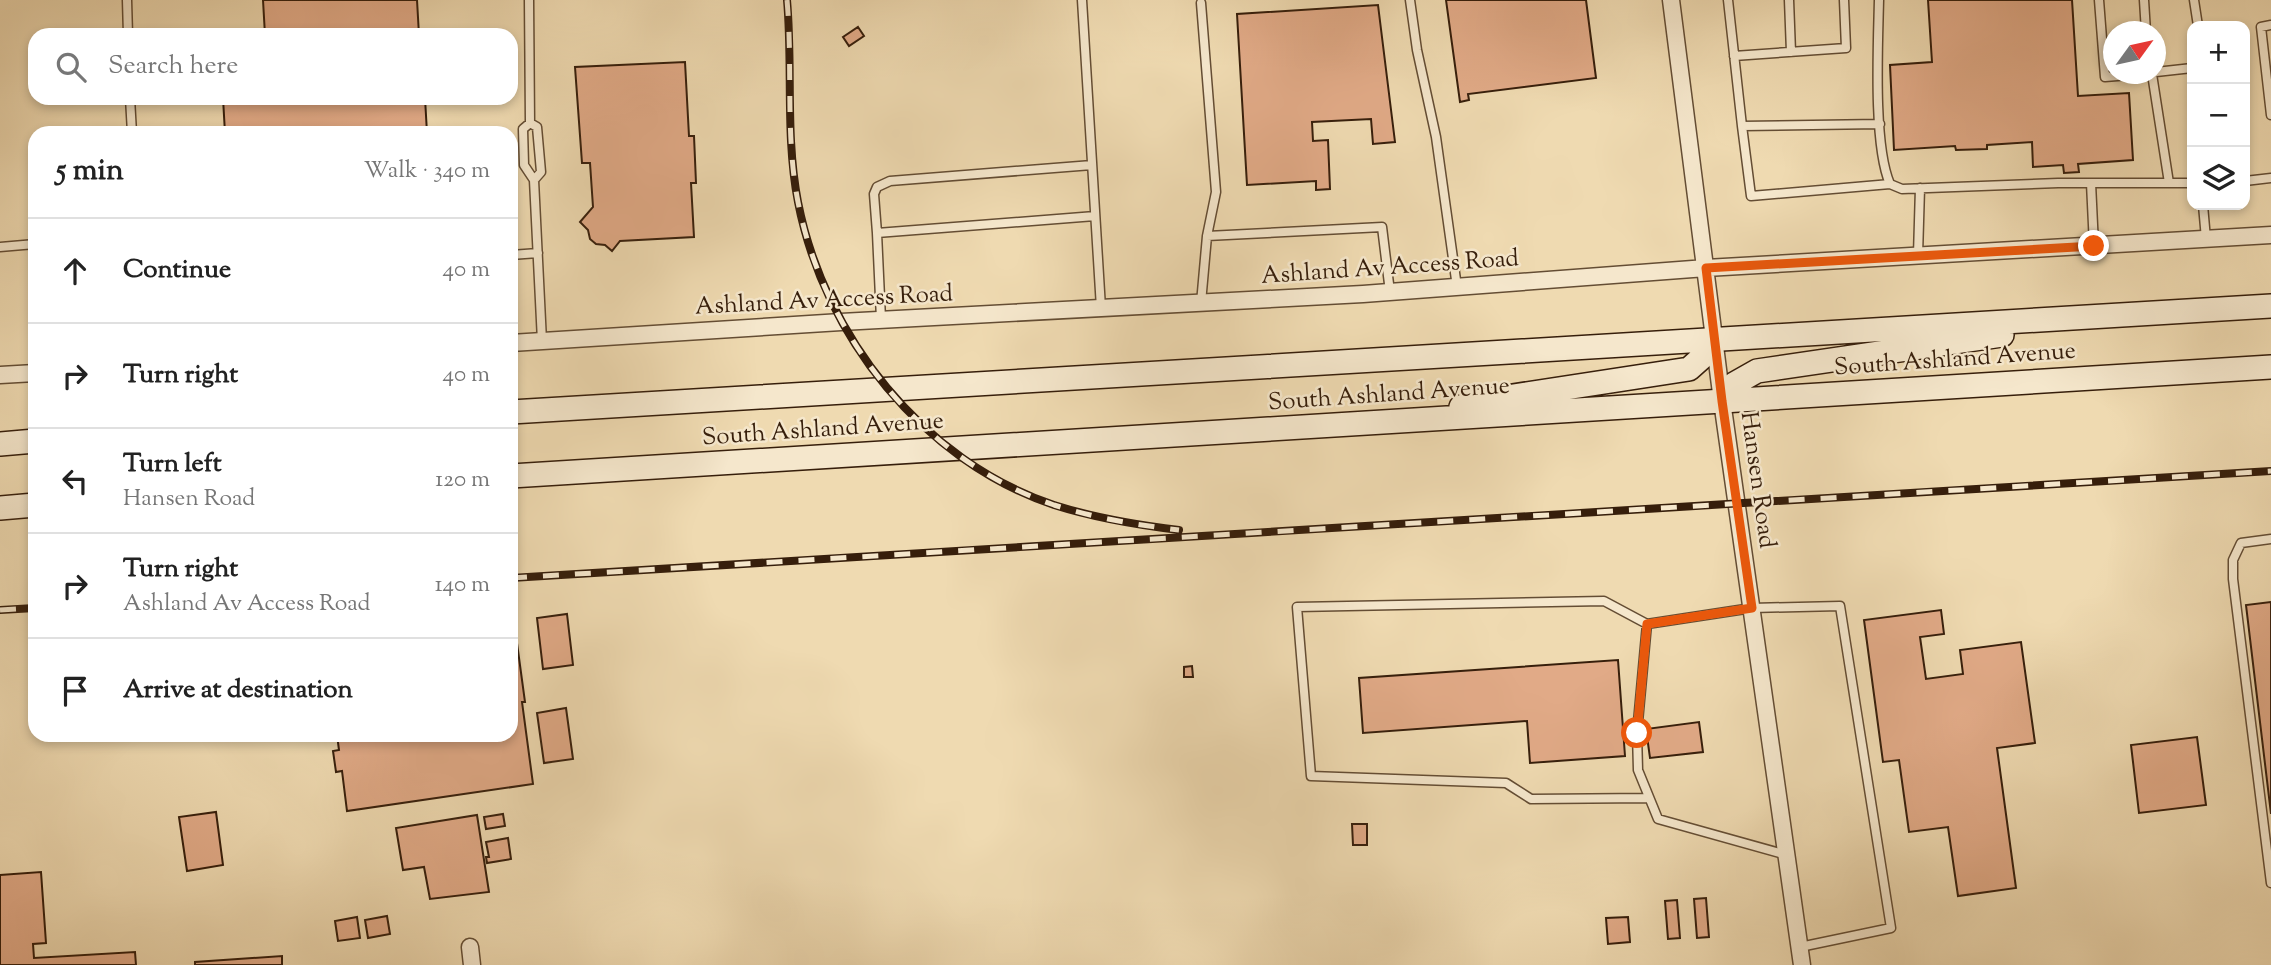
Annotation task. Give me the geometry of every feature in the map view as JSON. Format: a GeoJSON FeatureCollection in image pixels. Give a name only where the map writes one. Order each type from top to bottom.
{"type":"FeatureCollection","features":[{"type":"Feature","properties":{"kind":"main road","name":"South Ashland Avenue"},"geometry":{"type":"LineString","coordinates":[[518,412],[2271,306]]}},
{"type":"Feature","properties":{"kind":"main road"},"geometry":{"type":"LineString","coordinates":[[1722,401],[1734,384],[1757,371],[1987,338],[2080,318]]}},
{"type":"Feature","properties":{"kind":"main road"},"geometry":{"type":"LineString","coordinates":[[1431,419],[1474,402],[1689,369],[1707,353],[1715,338]]}},
{"type":"Feature","properties":{"kind":"main road","name":"South Ashland Avenue"},"geometry":{"type":"LineString","coordinates":[[518,476],[2271,367]]}},
{"type":"Feature","properties":{"kind":"main road"},"geometry":{"type":"LineString","coordinates":[[0,443],[28,441]]}},
{"type":"Feature","properties":{"kind":"main road"},"geometry":{"type":"LineString","coordinates":[[0,508],[28,506]]}},
{"type":"Feature","properties":{"kind":"street","name":"Hansen Road"},"geometry":{"type":"LineString","coordinates":[[1671,0],[1722,401],[1802,965]]}},
{"type":"Feature","properties":{"kind":"street","name":"Ashland Av Access Road"},"geometry":{"type":"LineString","coordinates":[[518,343],[1390,292],[1706,268],[2271,236]]}},
{"type":"Feature","properties":{"kind":"street"},"geometry":{"type":"LineString","coordinates":[[0,375],[28,373]]}},
{"type":"Feature","properties":{"kind":"street"},"geometry":{"type":"LineString","coordinates":[[470,947],[471,965]]}},
{"type":"Feature","properties":{"kind":"lane"},"geometry":{"type":"LineString","coordinates":[[127,0],[128,28]]}},
{"type":"Feature","properties":{"kind":"lane"},"geometry":{"type":"LineString","coordinates":[[529,0],[530,123],[523,129],[524,165],[534,180],[542,341]]}},
{"type":"Feature","properties":{"kind":"lane"},"geometry":{"type":"LineString","coordinates":[[1082,0],[1101,308]]}},
{"type":"Feature","properties":{"kind":"lane"},"geometry":{"type":"LineString","coordinates":[[1410,0],[1417,50],[1436,137],[1457,287]]}},
{"type":"Feature","properties":{"kind":"lane"},"geometry":{"type":"LineString","coordinates":[[1728,0],[1751,196],[1890,184],[1902,189],[2187,183]]}},
{"type":"Feature","properties":{"kind":"lane"},"geometry":{"type":"LineString","coordinates":[[1788,0],[1791,52]]}},
{"type":"Feature","properties":{"kind":"lane"},"geometry":{"type":"LineString","coordinates":[[1734,56],[1846,48],[1844,0]]}},
{"type":"Feature","properties":{"kind":"lane"},"geometry":{"type":"LineString","coordinates":[[1879,0],[1880,124],[1885,173],[1890,184]]}},
{"type":"Feature","properties":{"kind":"lane"},"geometry":{"type":"LineString","coordinates":[[2099,0],[2103,51]]}},
{"type":"Feature","properties":{"kind":"lane"},"geometry":{"type":"LineString","coordinates":[[2144,0],[2145,21]]}},
{"type":"Feature","properties":{"kind":"lane"},"geometry":{"type":"LineString","coordinates":[[2194,0],[2197,21]]}},
{"type":"Feature","properties":{"kind":"lane"},"geometry":{"type":"LineString","coordinates":[[1201,3],[1216,192],[1207,236],[1201,303]]}},
{"type":"Feature","properties":{"kind":"lane"},"geometry":{"type":"LineString","coordinates":[[2271,25],[2261,27],[2271,115]]}},
{"type":"Feature","properties":{"kind":"lane"},"geometry":{"type":"LineString","coordinates":[[2166,71],[2187,69]]}},
{"type":"Feature","properties":{"kind":"lane"},"geometry":{"type":"LineString","coordinates":[[2156,84],[2169,183]]}},
{"type":"Feature","properties":{"kind":"lane"},"geometry":{"type":"LineString","coordinates":[[131,105],[132,126]]}},
{"type":"Feature","properties":{"kind":"lane"},"geometry":{"type":"LineString","coordinates":[[530,123],[537,127],[540,147],[541,172],[534,180]]}},
{"type":"Feature","properties":{"kind":"lane"},"geometry":{"type":"LineString","coordinates":[[1742,126],[1880,124]]}},
{"type":"Feature","properties":{"kind":"lane"},"geometry":{"type":"LineString","coordinates":[[881,320],[874,194],[877,187],[883,183],[1092,165]]}},
{"type":"Feature","properties":{"kind":"lane"},"geometry":{"type":"LineString","coordinates":[[2250,180],[2271,178]]}},
{"type":"Feature","properties":{"kind":"lane"},"geometry":{"type":"LineString","coordinates":[[2091,183],[2094,246]]}},
{"type":"Feature","properties":{"kind":"lane"},"geometry":{"type":"LineString","coordinates":[[1918,256],[1920,188]]}},
{"type":"Feature","properties":{"kind":"lane"},"geometry":{"type":"LineString","coordinates":[[2203,210],[2206,240]]}},
{"type":"Feature","properties":{"kind":"lane"},"geometry":{"type":"LineString","coordinates":[[877,233],[1095,216]]}},
{"type":"Feature","properties":{"kind":"lane"},"geometry":{"type":"LineString","coordinates":[[1207,236],[1382,227],[1390,292]]}},
{"type":"Feature","properties":{"kind":"lane"},"geometry":{"type":"LineString","coordinates":[[0,247],[28,245]]}},
{"type":"Feature","properties":{"kind":"lane"},"geometry":{"type":"LineString","coordinates":[[518,254],[538,253]]}},
{"type":"Feature","properties":{"kind":"lane"},"geometry":{"type":"LineString","coordinates":[[2271,539],[2241,543],[2233,560],[2232,579],[2271,883]]}},
{"type":"Feature","properties":{"kind":"lane"},"geometry":{"type":"LineString","coordinates":[[1649,798],[1531,799],[1506,783],[1311,776],[1297,607],[1604,601],[1647,624],[1752,608],[1840,606],[1891,928],[1800,947]]}},
{"type":"Feature","properties":{"kind":"lane"},"geometry":{"type":"LineString","coordinates":[[1647,624],[1637,733],[1638,770],[1658,819],[1787,855]]}},
{"type":"Feature","properties":{"kind":"building"},"geometry":{"type":"Polygon","coordinates":[[[263,0],[417,0],[419,28],[265,28],[263,0]]]}},
{"type":"Feature","properties":{"kind":"building"},"geometry":{"type":"Polygon","coordinates":[[[1446,0],[1586,0],[1596,78],[1468,94],[1469,100],[1460,102],[1446,0]]]}},
{"type":"Feature","properties":{"kind":"building"},"geometry":{"type":"Polygon","coordinates":[[[1928,0],[2072,0],[2078,96],[2129,93],[2133,160],[2078,164],[2079,172],[2064,173],[2063,165],[2033,167],[2032,142],[1987,145],[1987,149],[1956,150],[1955,146],[1894,150],[1890,65],[1932,62],[1928,0]]]}},
{"type":"Feature","properties":{"kind":"building"},"geometry":{"type":"Polygon","coordinates":[[[1378,5],[1395,142],[1373,144],[1371,119],[1312,122],[1313,141],[1328,140],[1330,189],[1316,190],[1316,181],[1247,185],[1237,14],[1378,5]]]}},
{"type":"Feature","properties":{"kind":"building"},"geometry":{"type":"Polygon","coordinates":[[[858,27],[864,36],[849,46],[843,37],[858,27]]]}},
{"type":"Feature","properties":{"kind":"building"},"geometry":{"type":"Polygon","coordinates":[[[685,62],[689,136],[694,136],[696,183],[691,183],[694,237],[620,241],[612,251],[590,239],[588,230],[580,222],[593,207],[590,163],[582,163],[575,67],[685,62]]]}},
{"type":"Feature","properties":{"kind":"building"},"geometry":{"type":"Polygon","coordinates":[[[223,105],[425,105],[427,126],[225,126],[223,105]]]}},
{"type":"Feature","properties":{"kind":"building"},"geometry":{"type":"Polygon","coordinates":[[[2271,602],[2271,814],[2246,605],[2271,602]]]}},
{"type":"Feature","properties":{"kind":"building"},"geometry":{"type":"Polygon","coordinates":[[[1941,610],[1944,634],[1920,637],[1926,679],[1963,674],[1960,650],[2021,642],[2035,743],[1997,748],[2016,888],[1958,896],[1948,827],[1909,832],[1899,760],[1883,762],[1864,620],[1941,610]]]}},
{"type":"Feature","properties":{"kind":"building"},"geometry":{"type":"Polygon","coordinates":[[[567,614],[573,665],[543,669],[537,618],[567,614]]]}},
{"type":"Feature","properties":{"kind":"building"},"geometry":{"type":"Polygon","coordinates":[[[518,650],[533,784],[347,811],[342,771],[336,772],[333,751],[339,750],[338,742],[518,742],[518,650]]]}},
{"type":"Feature","properties":{"kind":"building"},"geometry":{"type":"Polygon","coordinates":[[[1618,660],[1625,756],[1530,763],[1527,721],[1363,733],[1359,678],[1618,660]]]}},
{"type":"Feature","properties":{"kind":"building"},"geometry":{"type":"Polygon","coordinates":[[[1192,666],[1193,677],[1184,677],[1184,667],[1192,666]]]}},
{"type":"Feature","properties":{"kind":"building"},"geometry":{"type":"Polygon","coordinates":[[[566,708],[573,759],[544,763],[537,713],[566,708]]]}},
{"type":"Feature","properties":{"kind":"building"},"geometry":{"type":"Polygon","coordinates":[[[1699,722],[1703,752],[1650,758],[1646,729],[1699,722]]]}},
{"type":"Feature","properties":{"kind":"building"},"geometry":{"type":"Polygon","coordinates":[[[2197,737],[2206,805],[2139,813],[2131,745],[2197,737]]]}},
{"type":"Feature","properties":{"kind":"building"},"geometry":{"type":"Polygon","coordinates":[[[216,812],[223,865],[187,871],[179,817],[216,812]]]}},
{"type":"Feature","properties":{"kind":"building"},"geometry":{"type":"Polygon","coordinates":[[[503,814],[505,826],[486,829],[484,817],[503,814]]]}},
{"type":"Feature","properties":{"kind":"building"},"geometry":{"type":"Polygon","coordinates":[[[477,815],[489,892],[430,899],[424,867],[403,870],[396,828],[477,815]]]}},
{"type":"Feature","properties":{"kind":"building"},"geometry":{"type":"Polygon","coordinates":[[[1352,824],[1367,824],[1367,845],[1353,845],[1352,824]]]}},
{"type":"Feature","properties":{"kind":"building"},"geometry":{"type":"Polygon","coordinates":[[[508,838],[511,859],[487,863],[486,857],[489,857],[486,842],[508,838]]]}},
{"type":"Feature","properties":{"kind":"building"},"geometry":{"type":"Polygon","coordinates":[[[41,872],[46,943],[33,944],[34,958],[135,952],[136,965],[0,965],[0,875],[41,872]]]}},
{"type":"Feature","properties":{"kind":"building"},"geometry":{"type":"Polygon","coordinates":[[[1706,898],[1709,937],[1697,938],[1694,899],[1706,898]]]}},
{"type":"Feature","properties":{"kind":"building"},"geometry":{"type":"Polygon","coordinates":[[[1677,900],[1680,938],[1668,939],[1665,901],[1677,900]]]}},
{"type":"Feature","properties":{"kind":"building"},"geometry":{"type":"Polygon","coordinates":[[[387,916],[390,934],[368,938],[365,920],[387,916]]]}},
{"type":"Feature","properties":{"kind":"building"},"geometry":{"type":"Polygon","coordinates":[[[357,917],[360,938],[338,941],[335,921],[357,917]]]}},
{"type":"Feature","properties":{"kind":"building"},"geometry":{"type":"Polygon","coordinates":[[[1628,917],[1630,942],[1608,944],[1606,918],[1628,917]]]}},
{"type":"Feature","properties":{"kind":"building"},"geometry":{"type":"Polygon","coordinates":[[[282,956],[282,965],[195,965],[195,962],[282,956]]]}},
{"type":"Feature","properties":{"kind":"railway"},"geometry":{"type":"LineString","coordinates":[[787,0],[790,126],[798,202],[811,252],[831,300],[856,345],[887,387],[922,425],[962,458],[1006,485],[1054,505],[1085,514],[1179,530]]}},
{"type":"Feature","properties":{"kind":"railway"},"geometry":{"type":"LineString","coordinates":[[518,578],[2271,471]]}},
{"type":"Feature","properties":{"kind":"railway"},"geometry":{"type":"LineString","coordinates":[[0,610],[28,608]]}},
{"type":"Feature","properties":{"kind":"route"},"geometry":{"type":"LineString","coordinates":[[1637,733],[1647,624],[1752,608],[1706,268],[2094,246]]}}]}
